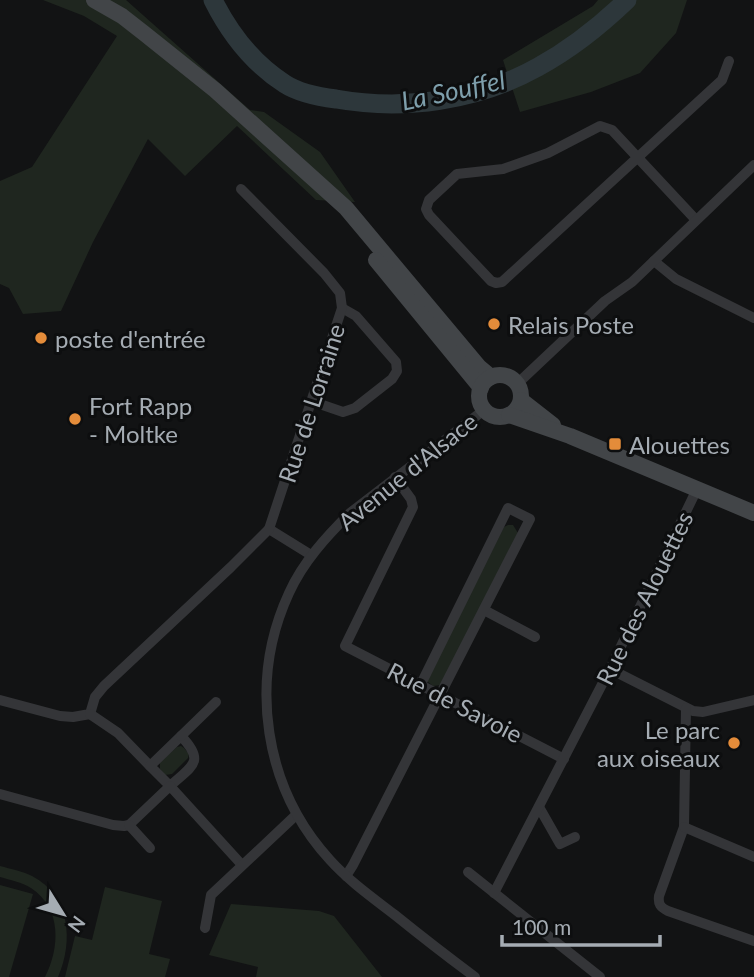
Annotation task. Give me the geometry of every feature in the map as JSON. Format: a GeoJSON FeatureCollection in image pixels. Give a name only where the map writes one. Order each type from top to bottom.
{"type":"FeatureCollection","features":[{"type":"Feature","properties":{"kind":"main road"},"geometry":{"type":"LineString","coordinates":[[94,0],[121,16],[167,51],[262,131],[314,181],[339,214],[486,382]]}},
{"type":"Feature","properties":{"kind":"main road"},"geometry":{"type":"LineString","coordinates":[[570,436],[534,412],[513,380],[502,375],[486,382],[479,399],[484,410],[496,417],[509,415],[570,436],[754,513]]}},
{"type":"Feature","properties":{"kind":"main road"},"geometry":{"type":"LineString","coordinates":[[509,415],[518,408],[519,392]]}},
{"type":"Feature","properties":{"kind":"street"},"geometry":{"type":"LineString","coordinates":[[696,220],[637,158],[612,130],[600,126],[548,153],[503,169],[457,174],[429,200],[426,209],[491,281],[502,282],[637,158],[722,80],[729,61]]}},
{"type":"Feature","properties":{"kind":"street"},"geometry":{"type":"LineString","coordinates":[[519,392],[605,302],[632,282],[754,164]]}},
{"type":"Feature","properties":{"kind":"street","name":"Rue de Lorraine"},"geometry":{"type":"LineString","coordinates":[[90,714],[96,697],[104,687],[269,528],[342,308],[340,293],[324,273],[241,189]]}},
{"type":"Feature","properties":{"kind":"street"},"geometry":{"type":"LineString","coordinates":[[654,261],[676,279],[754,318]]}},
{"type":"Feature","properties":{"kind":"street"},"geometry":{"type":"LineString","coordinates":[[312,401],[342,412],[355,408],[392,379],[397,371],[396,362],[356,316],[342,308]]}},
{"type":"Feature","properties":{"kind":"street","name":"Avenue d'Alsace"},"geometry":{"type":"LineString","coordinates":[[469,975],[346,876],[330,860],[296,815],[274,758],[268,726],[267,687],[268,667],[278,623],[290,591],[311,555],[349,513],[484,410]]}},
{"type":"Feature","properties":{"kind":"street","name":"Rue de Savoie"},"geometry":{"type":"LineString","coordinates":[[395,477],[411,499],[413,507],[345,646],[564,759]]}},
{"type":"Feature","properties":{"kind":"street","name":"Rue des Alouettes"},"geometry":{"type":"LineString","coordinates":[[494,893],[610,669],[697,489]]}},
{"type":"Feature","properties":{"kind":"street"},"geometry":{"type":"LineString","coordinates":[[346,876],[530,519],[509,508],[421,684]]}},
{"type":"Feature","properties":{"kind":"street"},"geometry":{"type":"LineString","coordinates":[[269,528],[311,555]]}},
{"type":"Feature","properties":{"kind":"street"},"geometry":{"type":"LineString","coordinates":[[484,610],[535,637]]}},
{"type":"Feature","properties":{"kind":"street"},"geometry":{"type":"LineString","coordinates":[[610,669],[693,711],[703,712],[754,700]]}},
{"type":"Feature","properties":{"kind":"street"},"geometry":{"type":"LineString","coordinates":[[0,700],[60,716],[90,714],[118,733],[243,865]]}},
{"type":"Feature","properties":{"kind":"street"},"geometry":{"type":"LineString","coordinates":[[150,765],[216,702]]}},
{"type":"Feature","properties":{"kind":"street"},"geometry":{"type":"LineString","coordinates":[[686,708],[684,827],[659,896],[660,905],[667,911],[754,941]]}},
{"type":"Feature","properties":{"kind":"street"},"geometry":{"type":"LineString","coordinates":[[0,794],[113,825],[129,825],[195,760],[194,750],[181,736]]}},
{"type":"Feature","properties":{"kind":"street"},"geometry":{"type":"LineString","coordinates":[[539,807],[560,844],[575,837]]}},
{"type":"Feature","properties":{"kind":"street"},"geometry":{"type":"LineString","coordinates":[[205,928],[211,895],[296,815]]}},
{"type":"Feature","properties":{"kind":"street"},"geometry":{"type":"LineString","coordinates":[[129,825],[150,848]]}},
{"type":"Feature","properties":{"kind":"street"},"geometry":{"type":"LineString","coordinates":[[684,827],[754,857]]}},
{"type":"Feature","properties":{"kind":"street"},"geometry":{"type":"LineString","coordinates":[[468,873],[600,977]]}},
{"type":"Feature","properties":{"kind":"shaded area"},"geometry":{"type":"Polygon","coordinates":[[[43,0],[126,0],[250,110],[264,112],[320,152],[355,202],[316,200],[237,126],[185,176],[148,139],[93,242],[61,311],[23,314],[9,288],[0,284],[0,181],[32,167],[117,36],[84,16],[43,0]]]}},
{"type":"Feature","properties":{"kind":"shaded area"},"geometry":{"type":"Polygon","coordinates":[[[598,0],[687,0],[676,33],[640,73],[591,92],[520,112],[503,60],[593,6],[598,0]]]}},
{"type":"Feature","properties":{"kind":"shaded area"},"geometry":{"type":"Polygon","coordinates":[[[513,525],[518,533],[441,685],[433,686],[427,679],[504,527],[513,525]]]}},
{"type":"Feature","properties":{"kind":"shaded area"},"geometry":{"type":"Polygon","coordinates":[[[181,746],[189,754],[188,758],[172,774],[165,775],[160,769],[160,762],[181,746]]]}},
{"type":"Feature","properties":{"kind":"shaded area"},"geometry":{"type":"Polygon","coordinates":[[[0,866],[32,876],[45,885],[61,907],[67,934],[58,977],[45,977],[54,954],[55,941],[53,917],[48,906],[31,888],[0,877],[0,866]]]}},
{"type":"Feature","properties":{"kind":"shaded area"},"geometry":{"type":"Polygon","coordinates":[[[0,885],[33,894],[9,977],[0,977],[0,885]]]}},
{"type":"Feature","properties":{"kind":"shaded area"},"geometry":{"type":"Polygon","coordinates":[[[105,887],[162,901],[149,954],[170,959],[165,977],[65,977],[75,936],[92,940],[105,887]]]}},
{"type":"Feature","properties":{"kind":"shaded area"},"geometry":{"type":"Polygon","coordinates":[[[231,904],[319,911],[334,916],[382,977],[256,977],[258,967],[209,955],[231,904]]]}},
{"type":"Feature","properties":{"kind":"waterway","name":"La Souffel"},"geometry":{"type":"LineString","coordinates":[[213,0],[243,47],[262,67],[285,84],[323,97],[388,104],[440,100],[515,79],[574,45],[627,0]]}},
{"type":"Feature","properties":{"kind":"place","name":"Relais Poste"},"geometry":{"type":"Point","coordinates":[494,324]}},
{"type":"Feature","properties":{"kind":"place","name":"poste d'entrée"},"geometry":{"type":"Point","coordinates":[41,338]}},
{"type":"Feature","properties":{"kind":"place","name":"Fort Rapp - Moltke"},"geometry":{"type":"Point","coordinates":[75,419]}},
{"type":"Feature","properties":{"kind":"place","name":"Alouettes"},"geometry":{"type":"Point","coordinates":[615,444]}},
{"type":"Feature","properties":{"kind":"place","name":"Le parc aux oiseaux"},"geometry":{"type":"Point","coordinates":[734,743]}}]}
